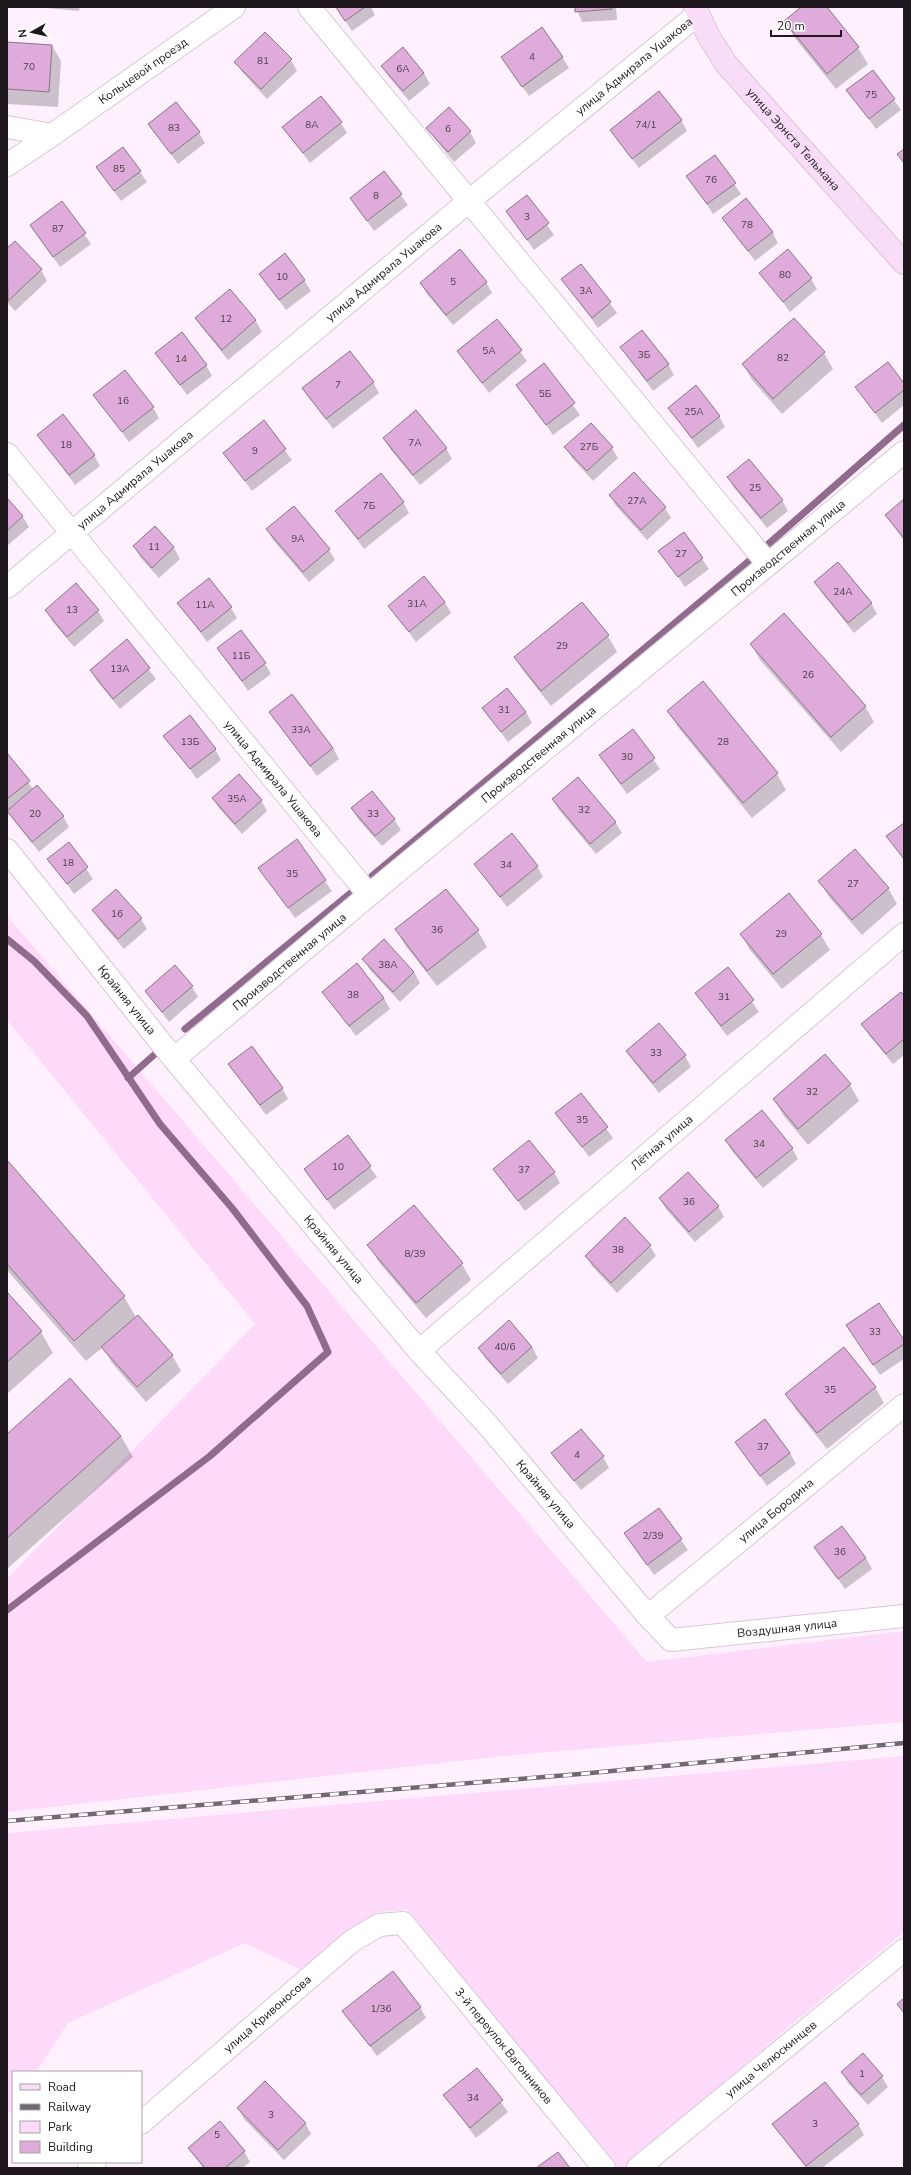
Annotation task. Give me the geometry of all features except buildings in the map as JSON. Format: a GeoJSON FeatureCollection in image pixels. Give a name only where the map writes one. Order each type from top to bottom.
{"type":"FeatureCollection","features":[{"type":"Feature","properties":{"kind":"main road","name":"улица Эрнста Тельмана"},"geometry":{"type":"LineString","coordinates":[[696,11],[713,44],[727,65],[904,263]]}},
{"type":"Feature","properties":{"kind":"street","name":"Кольцевой проезд"},"geometry":{"type":"LineString","coordinates":[[7,165],[234,7]]}},
{"type":"Feature","properties":{"kind":"street"},"geometry":{"type":"LineString","coordinates":[[309,7],[768,564]]}},
{"type":"Feature","properties":{"kind":"street","name":"улица Адмирала Ушакова"},"geometry":{"type":"LineString","coordinates":[[7,587],[696,11]]}},
{"type":"Feature","properties":{"kind":"street"},"geometry":{"type":"LineString","coordinates":[[7,128],[52,135]]}},
{"type":"Feature","properties":{"kind":"street","name":"Производственная улица"},"geometry":{"type":"LineString","coordinates":[[174,1059],[369,895],[904,452]]}},
{"type":"Feature","properties":{"kind":"street","name":"улица Адмирала Ушакова"},"geometry":{"type":"LineString","coordinates":[[7,454],[369,895]]}},
{"type":"Feature","properties":{"kind":"street","name":"Крайняя улица"},"geometry":{"type":"LineString","coordinates":[[7,850],[174,1059],[419,1351],[488,1424],[648,1616],[671,1640]]}},
{"type":"Feature","properties":{"kind":"street","name":"Лётная улица"},"geometry":{"type":"LineString","coordinates":[[419,1351],[904,934]]}},
{"type":"Feature","properties":{"kind":"street","name":"улица Бородина"},"geometry":{"type":"LineString","coordinates":[[648,1616],[904,1405]]}},
{"type":"Feature","properties":{"kind":"street","name":"Воздушная улица"},"geometry":{"type":"LineString","coordinates":[[671,1640],[904,1616]]}},
{"type":"Feature","properties":{"kind":"street","name":"улица Кривоносова"},"geometry":{"type":"LineString","coordinates":[[142,2122],[352,1941],[379,1925],[403,1923]]}},
{"type":"Feature","properties":{"kind":"street","name":"3-й переулок Вагонников"},"geometry":{"type":"LineString","coordinates":[[403,1923],[604,2168]]}},
{"type":"Feature","properties":{"kind":"street","name":"улица Челюскинцев"},"geometry":{"type":"LineString","coordinates":[[638,2168],[904,1950]]}},
{"type":"Feature","properties":{"kind":"green space"},"geometry":{"type":"Polygon","coordinates":[[[7,916],[647,1662],[904,1631],[904,1722],[503,1756],[7,1812],[7,1579],[255,1324],[7,1020],[7,916]]]}},
{"type":"Feature","properties":{"kind":"green space"},"geometry":{"type":"Polygon","coordinates":[[[904,1756],[904,1932],[785,2030],[626,2168],[615,2168],[408,1910],[378,1912],[350,1931],[301,1970],[245,1943],[68,2023],[37,2071],[12,2071],[12,2110],[7,2115],[7,1833],[904,1756]]]}},
{"type":"Feature","properties":{"kind":"waterway"},"geometry":{"type":"LineString","coordinates":[[765,547],[904,425]]}},
{"type":"Feature","properties":{"kind":"waterway"},"geometry":{"type":"LineString","coordinates":[[372,876],[754,557]]}},
{"type":"Feature","properties":{"kind":"waterway"},"geometry":{"type":"LineString","coordinates":[[185,1029],[352,892]]}},
{"type":"Feature","properties":{"kind":"waterway"},"geometry":{"type":"LineString","coordinates":[[7,939],[34,961],[87,1016],[160,1124],[232,1208],[307,1306],[328,1352],[210,1456],[7,1610]]}},
{"type":"Feature","properties":{"kind":"waterway"},"geometry":{"type":"LineString","coordinates":[[128,1078],[154,1055]]}},
{"type":"Feature","properties":{"kind":"railway"},"geometry":{"type":"LineString","coordinates":[[7,1821],[580,1774],[904,1743]]}}]}
